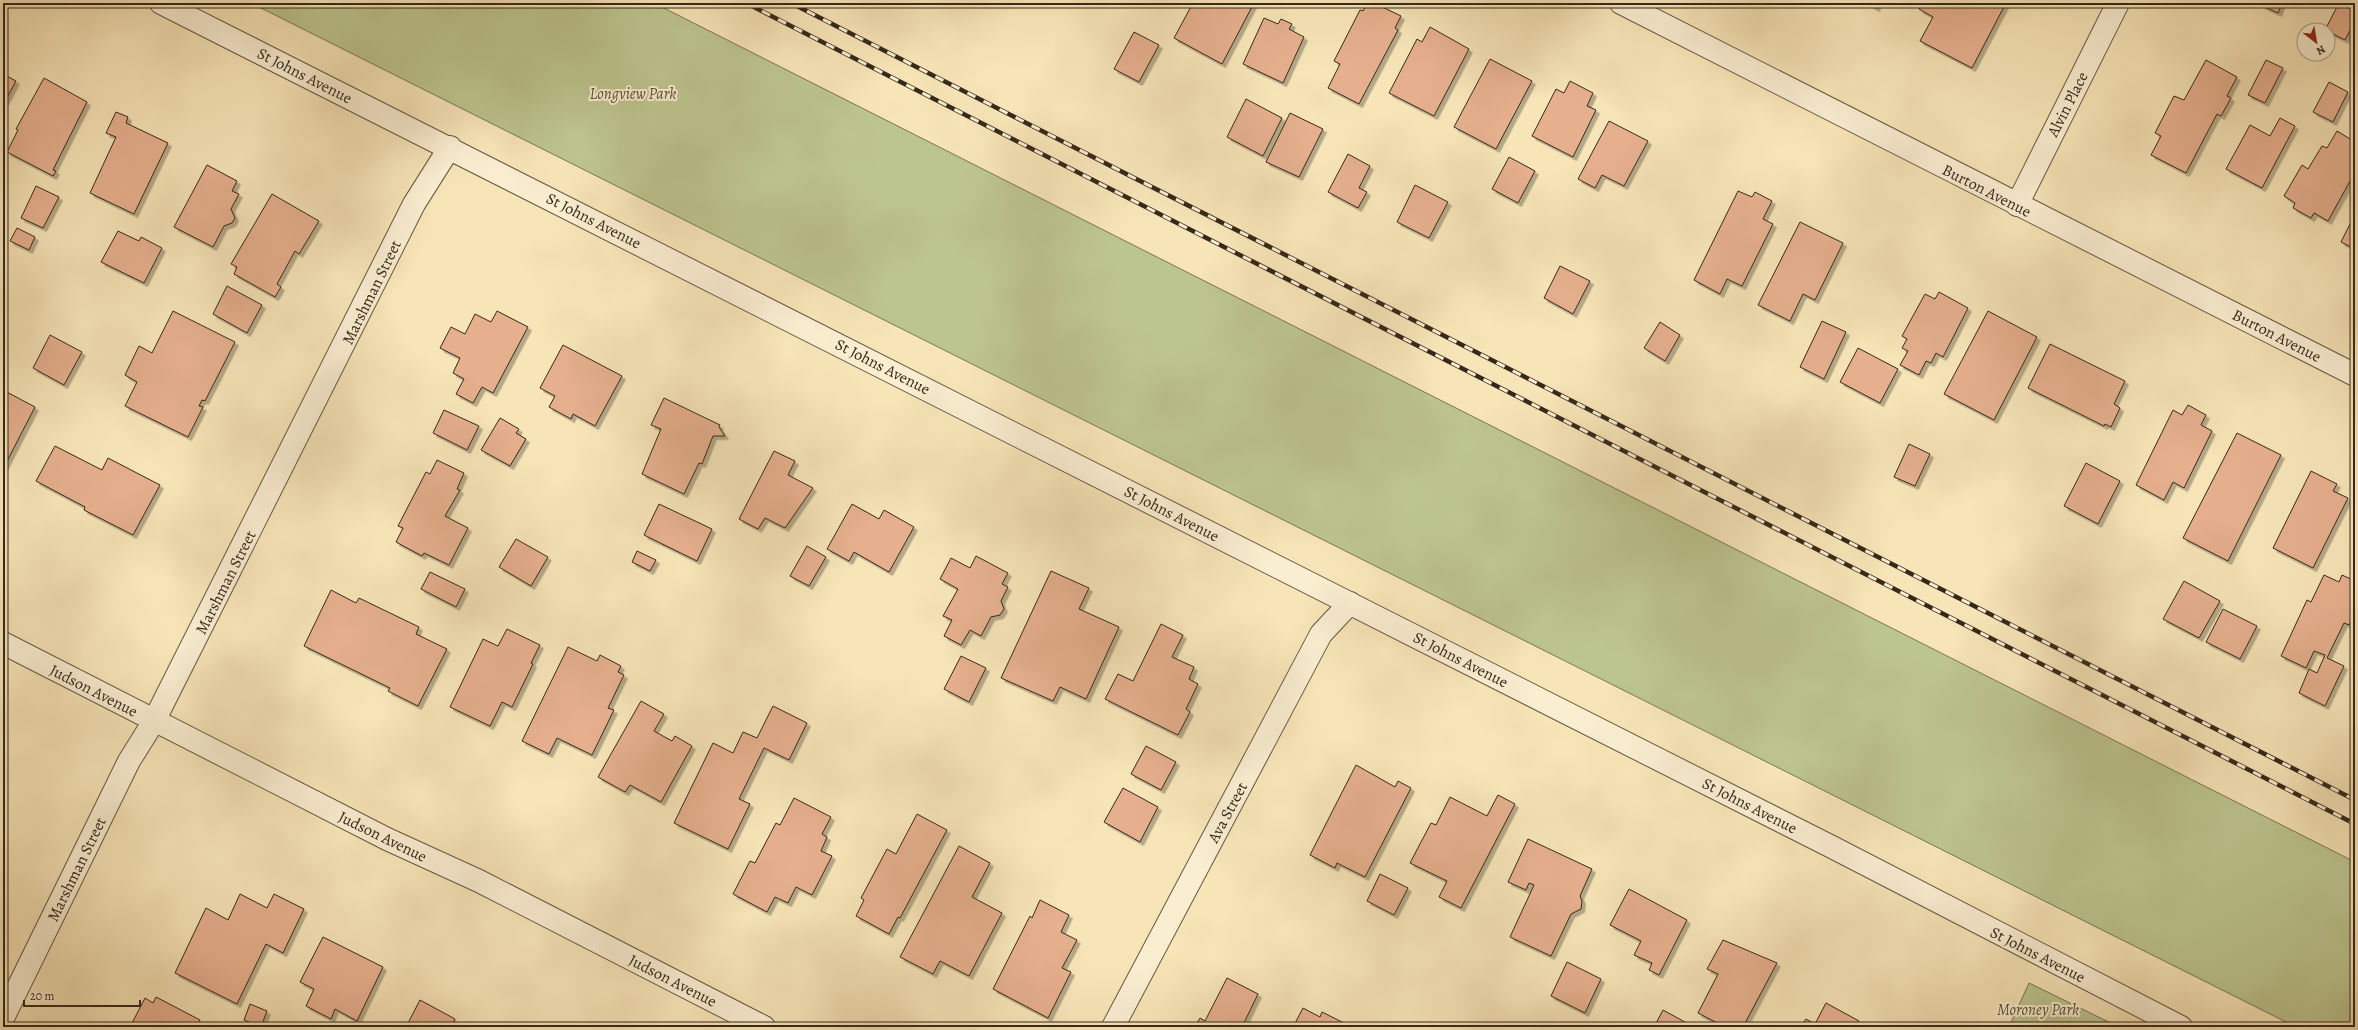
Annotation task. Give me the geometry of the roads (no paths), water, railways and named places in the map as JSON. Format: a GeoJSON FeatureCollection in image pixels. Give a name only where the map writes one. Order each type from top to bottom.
{"type":"FeatureCollection","features":[{"type":"Feature","properties":{"kind":"street","name":"St Johns Avenue"},"geometry":{"type":"LineString","coordinates":[[161,3],[450,147],[1832,847],[2181,1027]]}},
{"type":"Feature","properties":{"kind":"street","name":"Burton Avenue"},"geometry":{"type":"LineString","coordinates":[[1621,3],[2355,375]]}},
{"type":"Feature","properties":{"kind":"street","name":"Alvin Place"},"geometry":{"type":"LineString","coordinates":[[2017,204],[2118,3]]}},
{"type":"Feature","properties":{"kind":"street","name":"Marshman Street"},"geometry":{"type":"LineString","coordinates":[[3,1018],[129,761],[154,721],[414,204],[450,147]]}},
{"type":"Feature","properties":{"kind":"street","name":"Ava Street"},"geometry":{"type":"LineString","coordinates":[[1113,1027],[1321,634],[1350,603]]}},
{"type":"Feature","properties":{"kind":"street","name":"Judson Avenue"},"geometry":{"type":"LineString","coordinates":[[3,644],[380,835],[479,881],[764,1027]]}},
{"type":"Feature","properties":{"kind":"railway"},"geometry":{"type":"LineString","coordinates":[[746,3],[2355,824]]}},
{"type":"Feature","properties":{"kind":"railway"},"geometry":{"type":"LineString","coordinates":[[791,3],[2355,800]]}},
{"type":"Feature","properties":{"kind":"park label","name":"Longview Park"},"geometry":{"type":"Point","coordinates":[633,93]}},
{"type":"Feature","properties":{"kind":"park label","name":"Moroney Park"},"geometry":{"type":"Point","coordinates":[2038,1009]}}]}
